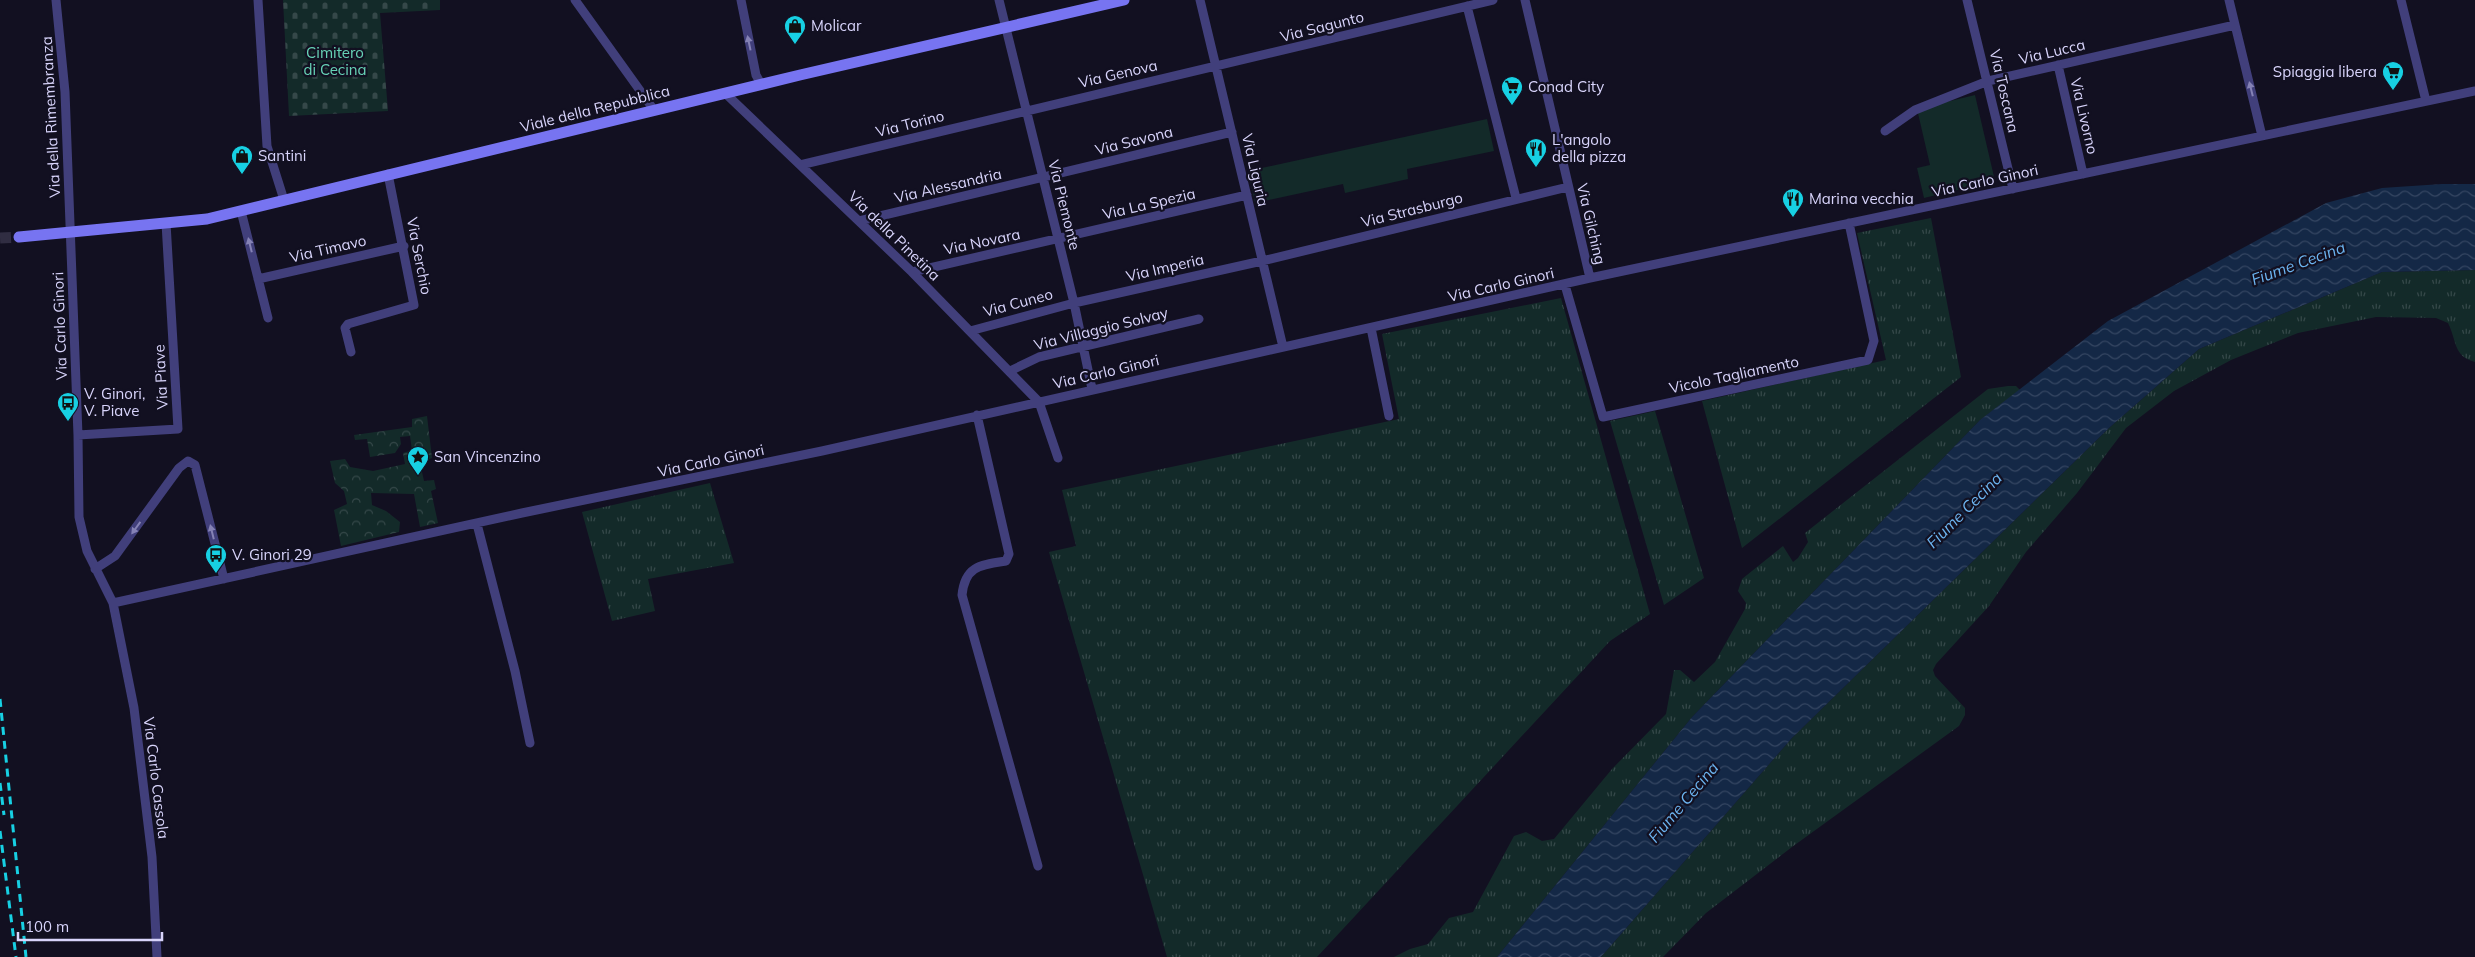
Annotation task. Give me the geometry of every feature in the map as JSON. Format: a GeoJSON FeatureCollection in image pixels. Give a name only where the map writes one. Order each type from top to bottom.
{"type":"FeatureCollection","features":[{"type":"Feature","properties":{"kind":"street","name":"Via della Rimembranza"},"geometry":{"type":"LineString","coordinates":[[56,0],[65,92],[71,233]]}},
{"type":"Feature","properties":{"kind":"street"},"geometry":{"type":"LineString","coordinates":[[258,0],[267,146],[284,200]]}},
{"type":"Feature","properties":{"kind":"street"},"geometry":{"type":"LineString","coordinates":[[575,0],[654,110]]}},
{"type":"Feature","properties":{"kind":"street"},"geometry":{"type":"LineString","coordinates":[[741,0],[756,75],[761,84]]}},
{"type":"Feature","properties":{"kind":"street","name":"Via Piemonte"},"geometry":{"type":"LineString","coordinates":[[999,0],[1059,240],[1084,345],[1092,389]]}},
{"type":"Feature","properties":{"kind":"street","name":"Viale della Repubblica"},"geometry":{"type":"LineString","coordinates":[[20,237],[206,219],[761,84],[1124,0]]}},
{"type":"Feature","properties":{"kind":"street","name":"Via Liguria"},"geometry":{"type":"LineString","coordinates":[[1200,0],[1283,347]]}},
{"type":"Feature","properties":{"kind":"street","name":"Via Sagunto"},"geometry":{"type":"LineString","coordinates":[[1216,66],[1493,0]]}},
{"type":"Feature","properties":{"kind":"street","name":"Via Gilching"},"geometry":{"type":"LineString","coordinates":[[1525,0],[1590,278]]}},
{"type":"Feature","properties":{"kind":"street","name":"Via Toscana"},"geometry":{"type":"LineString","coordinates":[[1967,0],[2013,190]]}},
{"type":"Feature","properties":{"kind":"street"},"geometry":{"type":"LineString","coordinates":[[2229,0],[2262,136]]}},
{"type":"Feature","properties":{"kind":"street"},"geometry":{"type":"LineString","coordinates":[[2401,0],[2426,101]]}},
{"type":"Feature","properties":{"kind":"street"},"geometry":{"type":"LineString","coordinates":[[1467,6],[1516,198]]}},
{"type":"Feature","properties":{"kind":"street","name":"Via Lucca"},"geometry":{"type":"LineString","coordinates":[[1885,131],[1915,110],[1988,81],[2235,25]]}},
{"type":"Feature","properties":{"kind":"street","name":"Via Livorno"},"geometry":{"type":"LineString","coordinates":[[2058,65],[2083,174]]}},
{"type":"Feature","properties":{"kind":"street","name":"Via Genova"},"geometry":{"type":"LineString","coordinates":[[1027,109],[1216,66]]}},
{"type":"Feature","properties":{"kind":"street","name":"Via Carlo Ginori"},"geometry":{"type":"LineString","coordinates":[[71,233],[78,436],[78,517],[82,536],[95,569],[113,603],[822,451],[1590,278],[2475,91]]}},
{"type":"Feature","properties":{"kind":"street","name":"Via della Pinetina"},"geometry":{"type":"LineString","coordinates":[[725,93],[912,272],[1039,402]]}},
{"type":"Feature","properties":{"kind":"street","name":"Via Torino"},"geometry":{"type":"LineString","coordinates":[[800,165],[1027,109]]}},
{"type":"Feature","properties":{"kind":"street","name":"Via Savona"},"geometry":{"type":"LineString","coordinates":[[1044,178],[1232,132]]}},
{"type":"Feature","properties":{"kind":"street","name":"Via Serchio"},"geometry":{"type":"LineString","coordinates":[[351,352],[345,328],[348,324],[414,305],[404,246],[388,174]]}},
{"type":"Feature","properties":{"kind":"street","name":"Via Alessandria"},"geometry":{"type":"LineString","coordinates":[[859,221],[1044,178]]}},
{"type":"Feature","properties":{"kind":"street","name":"Via Strasburgo"},"geometry":{"type":"LineString","coordinates":[[1262,261],[1516,198],[1568,187]]}},
{"type":"Feature","properties":{"kind":"street","name":"Via La Spezia"},"geometry":{"type":"LineString","coordinates":[[1059,240],[1247,195]]}},
{"type":"Feature","properties":{"kind":"street"},"geometry":{"type":"LineString","coordinates":[[242,210],[268,318]]}},
{"type":"Feature","properties":{"kind":"street","name":"Via Piave"},"geometry":{"type":"LineString","coordinates":[[78,436],[178,429],[166,223]]}},
{"type":"Feature","properties":{"kind":"street","name":"Vicolo Tagliamento"},"geometry":{"type":"LineString","coordinates":[[1565,285],[1603,417],[1868,360],[1874,342],[1849,223]]}},
{"type":"Feature","properties":{"kind":"street","name":"Via Novara"},"geometry":{"type":"LineString","coordinates":[[912,272],[1059,240]]}},
{"type":"Feature","properties":{"kind":"street","name":"Via Timavo"},"geometry":{"type":"LineString","coordinates":[[258,279],[404,246]]}},
{"type":"Feature","properties":{"kind":"street","name":"Via Imperia"},"geometry":{"type":"LineString","coordinates":[[1074,303],[1262,261]]}},
{"type":"Feature","properties":{"kind":"street","name":"Via Cuneo"},"geometry":{"type":"LineString","coordinates":[[970,331],[1074,303]]}},
{"type":"Feature","properties":{"kind":"street","name":"Via Villaggio Solvay"},"geometry":{"type":"LineString","coordinates":[[1010,371],[1039,357],[1199,319]]}},
{"type":"Feature","properties":{"kind":"street"},"geometry":{"type":"LineString","coordinates":[[1371,328],[1389,416]]}},
{"type":"Feature","properties":{"kind":"street"},"geometry":{"type":"LineString","coordinates":[[1039,402],[1058,458]]}},
{"type":"Feature","properties":{"kind":"street"},"geometry":{"type":"LineString","coordinates":[[977,415],[1010,554],[1006,560],[979,565],[963,580],[962,595],[1038,866]]}},
{"type":"Feature","properties":{"kind":"street"},"geometry":{"type":"LineString","coordinates":[[95,569],[115,556],[179,468],[188,461],[195,464],[224,579]]}},
{"type":"Feature","properties":{"kind":"street"},"geometry":{"type":"LineString","coordinates":[[477,524],[530,743]]}},
{"type":"Feature","properties":{"kind":"street","name":"Via Carlo Cassola"},"geometry":{"type":"LineString","coordinates":[[113,603],[136,728],[152,857],[158,957]]}},
{"type":"Feature","properties":{"kind":"green space","name":"Cimitero di Cecina"},"geometry":{"type":"Polygon","coordinates":[[[283,0],[440,0],[440,10],[380,13],[388,111],[289,116],[283,0]]]}},
{"type":"Feature","properties":{"kind":"green space"},"geometry":{"type":"Polygon","coordinates":[[[1975,95],[1995,181],[1924,198],[1917,168],[1930,165],[1917,109],[1975,95]]]}},
{"type":"Feature","properties":{"kind":"green space"},"geometry":{"type":"Polygon","coordinates":[[[1487,119],[1494,151],[1407,169],[1408,179],[1345,193],[1343,184],[1255,203],[1248,171],[1487,119]]]}},
{"type":"Feature","properties":{"kind":"green space"},"geometry":{"type":"Polygon","coordinates":[[[1931,218],[1961,377],[1742,548],[1702,401],[1886,360],[1857,233],[1931,218]]]}},
{"type":"Feature","properties":{"kind":"green space"},"geometry":{"type":"Polygon","coordinates":[[[2475,270],[2475,362],[2459,352],[2448,323],[2436,318],[2376,317],[2298,333],[2231,360],[2174,391],[2126,428],[2077,493],[2026,552],[1989,606],[1936,664],[1933,670],[1935,676],[1965,708],[1965,715],[1959,726],[1792,847],[1706,913],[1663,957],[1601,957],[1792,738],[2109,428],[2199,349],[2382,272],[2475,270]]]}},
{"type":"Feature","properties":{"kind":"green space"},"geometry":{"type":"Polygon","coordinates":[[[1561,298],[1650,614],[1610,641],[1317,957],[1167,957],[1049,552],[1076,546],[1062,490],[1399,419],[1382,334],[1561,298]]]}},
{"type":"Feature","properties":{"kind":"green space"},"geometry":{"type":"Polygon","coordinates":[[[2016,386],[2020,390],[1980,420],[1692,717],[1497,957],[1394,957],[1410,949],[1428,944],[1449,918],[1473,912],[1514,836],[1526,832],[1542,841],[1554,839],[1612,769],[1666,714],[1674,670],[1680,670],[1694,682],[1715,662],[1745,609],[1746,603],[1738,591],[1742,579],[1783,546],[1793,562],[1798,558],[1808,542],[1805,533],[1988,389],[2016,386]]]}},
{"type":"Feature","properties":{"kind":"green space"},"geometry":{"type":"Polygon","coordinates":[[[1655,411],[1704,578],[1664,605],[1610,421],[1655,411]]]}},
{"type":"Feature","properties":{"kind":"green space"},"geometry":{"type":"Polygon","coordinates":[[[427,416],[432,458],[420,463],[424,481],[434,480],[436,489],[431,491],[438,523],[420,527],[414,494],[371,493],[372,505],[386,511],[400,522],[399,532],[341,546],[334,510],[347,504],[344,491],[335,483],[330,461],[345,459],[350,467],[373,471],[405,464],[403,453],[412,450],[410,436],[400,437],[401,444],[395,453],[370,457],[367,439],[355,440],[354,435],[412,427],[412,419],[427,416]]]}},
{"type":"Feature","properties":{"kind":"green space"},"geometry":{"type":"Polygon","coordinates":[[[710,483],[734,563],[648,579],[655,611],[612,621],[582,512],[710,483]]]}},
{"type":"Feature","properties":{"kind":"water","name":"Fiume Cecina"},"geometry":{"type":"Polygon","coordinates":[[[2475,184],[2475,270],[2382,272],[2199,349],[2109,428],[1792,738],[1601,957],[1497,957],[1692,717],[1980,420],[2108,321],[2326,203],[2382,188],[2475,184]]]}},
{"type":"Feature","properties":{"kind":"tunnel"},"geometry":{"type":"LineString","coordinates":[[0,238],[19,237]]}},
{"type":"Feature","properties":{"kind":"railway"},"geometry":{"type":"LineString","coordinates":[[0,699],[26,957]]}},
{"type":"Feature","properties":{"kind":"railway"},"geometry":{"type":"LineString","coordinates":[[0,783],[4,815]]}},
{"type":"Feature","properties":{"kind":"railway"},"geometry":{"type":"LineString","coordinates":[[0,831],[16,957]]}},
{"type":"Feature","properties":{"kind":"place","name":"Molicar"},"geometry":{"type":"Point","coordinates":[795,45]}},
{"type":"Feature","properties":{"kind":"place","name":"Spiaggia libera"},"geometry":{"type":"Point","coordinates":[2393,91]}},
{"type":"Feature","properties":{"kind":"place","name":"Conad City"},"geometry":{"type":"Point","coordinates":[1512,106]}},
{"type":"Feature","properties":{"kind":"place","name":"L'angolo della pizza"},"geometry":{"type":"Point","coordinates":[1536,168]}},
{"type":"Feature","properties":{"kind":"place","name":"Santini"},"geometry":{"type":"Point","coordinates":[242,175]}},
{"type":"Feature","properties":{"kind":"place","name":"Marina vecchia"},"geometry":{"type":"Point","coordinates":[1793,218]}},
{"type":"Feature","properties":{"kind":"place","name":"V. Ginori, V. Piave"},"geometry":{"type":"Point","coordinates":[68,422]}},
{"type":"Feature","properties":{"kind":"place","name":"San Vincenzino"},"geometry":{"type":"Point","coordinates":[418,476]}},
{"type":"Feature","properties":{"kind":"place","name":"V. Ginori 29"},"geometry":{"type":"Point","coordinates":[216,574]}}]}
